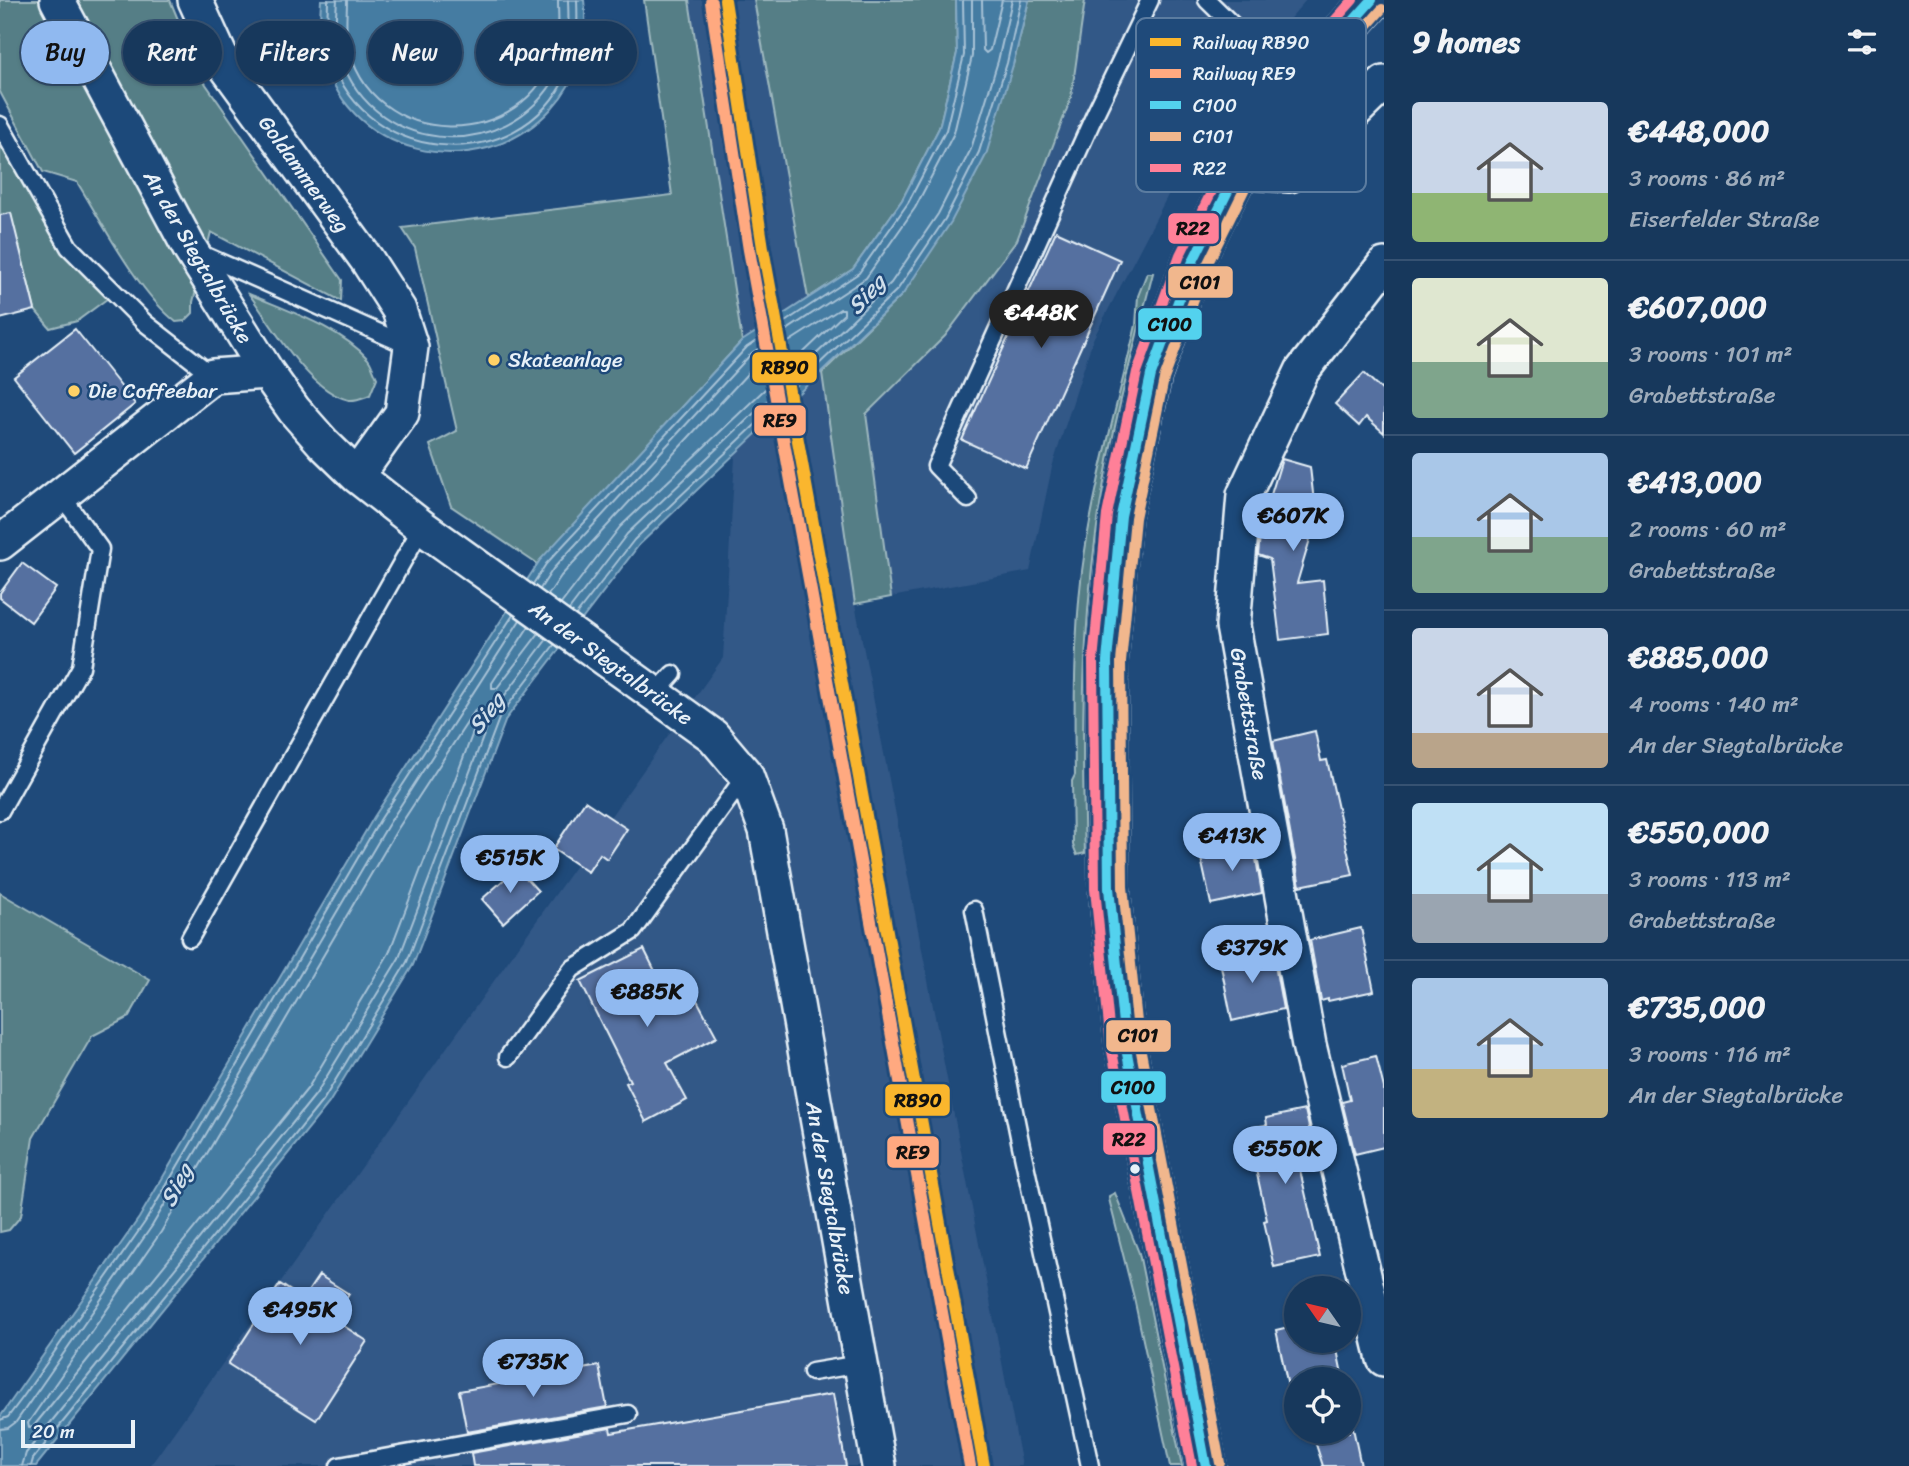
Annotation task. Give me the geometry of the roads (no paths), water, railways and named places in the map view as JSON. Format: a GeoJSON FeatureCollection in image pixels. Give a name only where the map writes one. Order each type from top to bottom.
{"type":"FeatureCollection","features":[{"type":"Feature","properties":{"kind":"main road"},"geometry":{"type":"LineString","coordinates":[[1356,18],[1372,0]]}},
{"type":"Feature","properties":{"kind":"main road"},"geometry":{"type":"LineString","coordinates":[[1206,1466],[1125,1043],[1107,867],[1107,661],[1121,516],[1151,375],[1193,261],[1228,192]]}},
{"type":"Feature","properties":{"kind":"street","name":"An der Siegtalbrücke"},"geometry":{"type":"LineString","coordinates":[[57,0],[190,249],[267,372],[294,410],[324,444],[357,476],[422,527],[664,684],[746,775],[766,830],[878,1466]]}},
{"type":"Feature","properties":{"kind":"street","name":"Goldammerweg"},"geometry":{"type":"LineString","coordinates":[[195,0],[224,64],[367,260],[399,310],[411,347],[402,413],[357,476]]}},
{"type":"Feature","properties":{"kind":"street"},"geometry":{"type":"LineString","coordinates":[[1366,101],[1384,83]]}},
{"type":"Feature","properties":{"kind":"street","name":"Grabettstraße"},"geometry":{"type":"LineString","coordinates":[[1384,265],[1301,371],[1244,495],[1233,626],[1310,1045],[1384,1359]]}},
{"type":"Feature","properties":{"kind":"street"},"geometry":{"type":"LineString","coordinates":[[0,543],[213,376],[267,372]]}},
{"type":"Feature","properties":{"kind":"lane"},"geometry":{"type":"LineString","coordinates":[[1141,18],[1150,0]]}},
{"type":"Feature","properties":{"kind":"lane"},"geometry":{"type":"LineString","coordinates":[[1207,0],[1225,18]]}},
{"type":"Feature","properties":{"kind":"lane"},"geometry":{"type":"LineString","coordinates":[[968,499],[936,466],[1136,29]]}},
{"type":"Feature","properties":{"kind":"lane"},"geometry":{"type":"LineString","coordinates":[[0,125],[69,247],[145,323],[213,376]]}},
{"type":"Feature","properties":{"kind":"lane"},"geometry":{"type":"LineString","coordinates":[[190,249],[411,347]]}},
{"type":"Feature","properties":{"kind":"lane"},"geometry":{"type":"LineString","coordinates":[[0,811],[81,667],[100,549],[61,495]]}},
{"type":"Feature","properties":{"kind":"lane"},"geometry":{"type":"LineString","coordinates":[[190,938],[422,527]]}},
{"type":"Feature","properties":{"kind":"lane"},"geometry":{"type":"LineString","coordinates":[[508,1057],[572,969],[633,932],[746,775]]}},
{"type":"Feature","properties":{"kind":"lane"},"geometry":{"type":"LineString","coordinates":[[974,910],[1020,1141],[1090,1466]]}},
{"type":"Feature","properties":{"kind":"lane"},"geometry":{"type":"LineString","coordinates":[[812,1372],[860,1364]]}},
{"type":"Feature","properties":{"kind":"lane"},"geometry":{"type":"LineString","coordinates":[[339,1466],[628,1414]]}},
{"type":"Feature","properties":{"kind":"water"},"geometry":{"type":"Polygon","coordinates":[[[321,0],[584,0],[585,15],[585,21],[476,21],[476,84],[569,84],[551,109],[521,133],[487,148],[452,153],[416,149],[383,136],[355,114],[334,84],[354,84],[354,21],[320,21],[321,0]]]}},
{"type":"Feature","properties":{"kind":"water","name":"Sieg"},"geometry":{"type":"Polygon","coordinates":[[[956,0],[1029,0],[986,155],[951,222],[903,294],[639,545],[506,719],[413,965],[329,1103],[36,1466],[0,1466],[0,1417],[139,1218],[374,817],[540,560],[742,341],[853,269],[902,200],[939,128],[957,53],[956,0]]]}},
{"type":"Feature","properties":{"kind":"rail line","name":"RB90"},"geometry":{"type":"LineString","coordinates":[[725,0],[763,248],[984,1466]]}},
{"type":"Feature","properties":{"kind":"rail line","name":"RE9"},"geometry":{"type":"LineString","coordinates":[[711,2],[749,250],[970,1466]]}},
{"type":"Feature","properties":{"kind":"place","name":"Skateanlage"},"geometry":{"type":"Point","coordinates":[494,360]}},
{"type":"Feature","properties":{"kind":"place","name":"Die Coffeebar"},"geometry":{"type":"Point","coordinates":[74,391]}}]}
